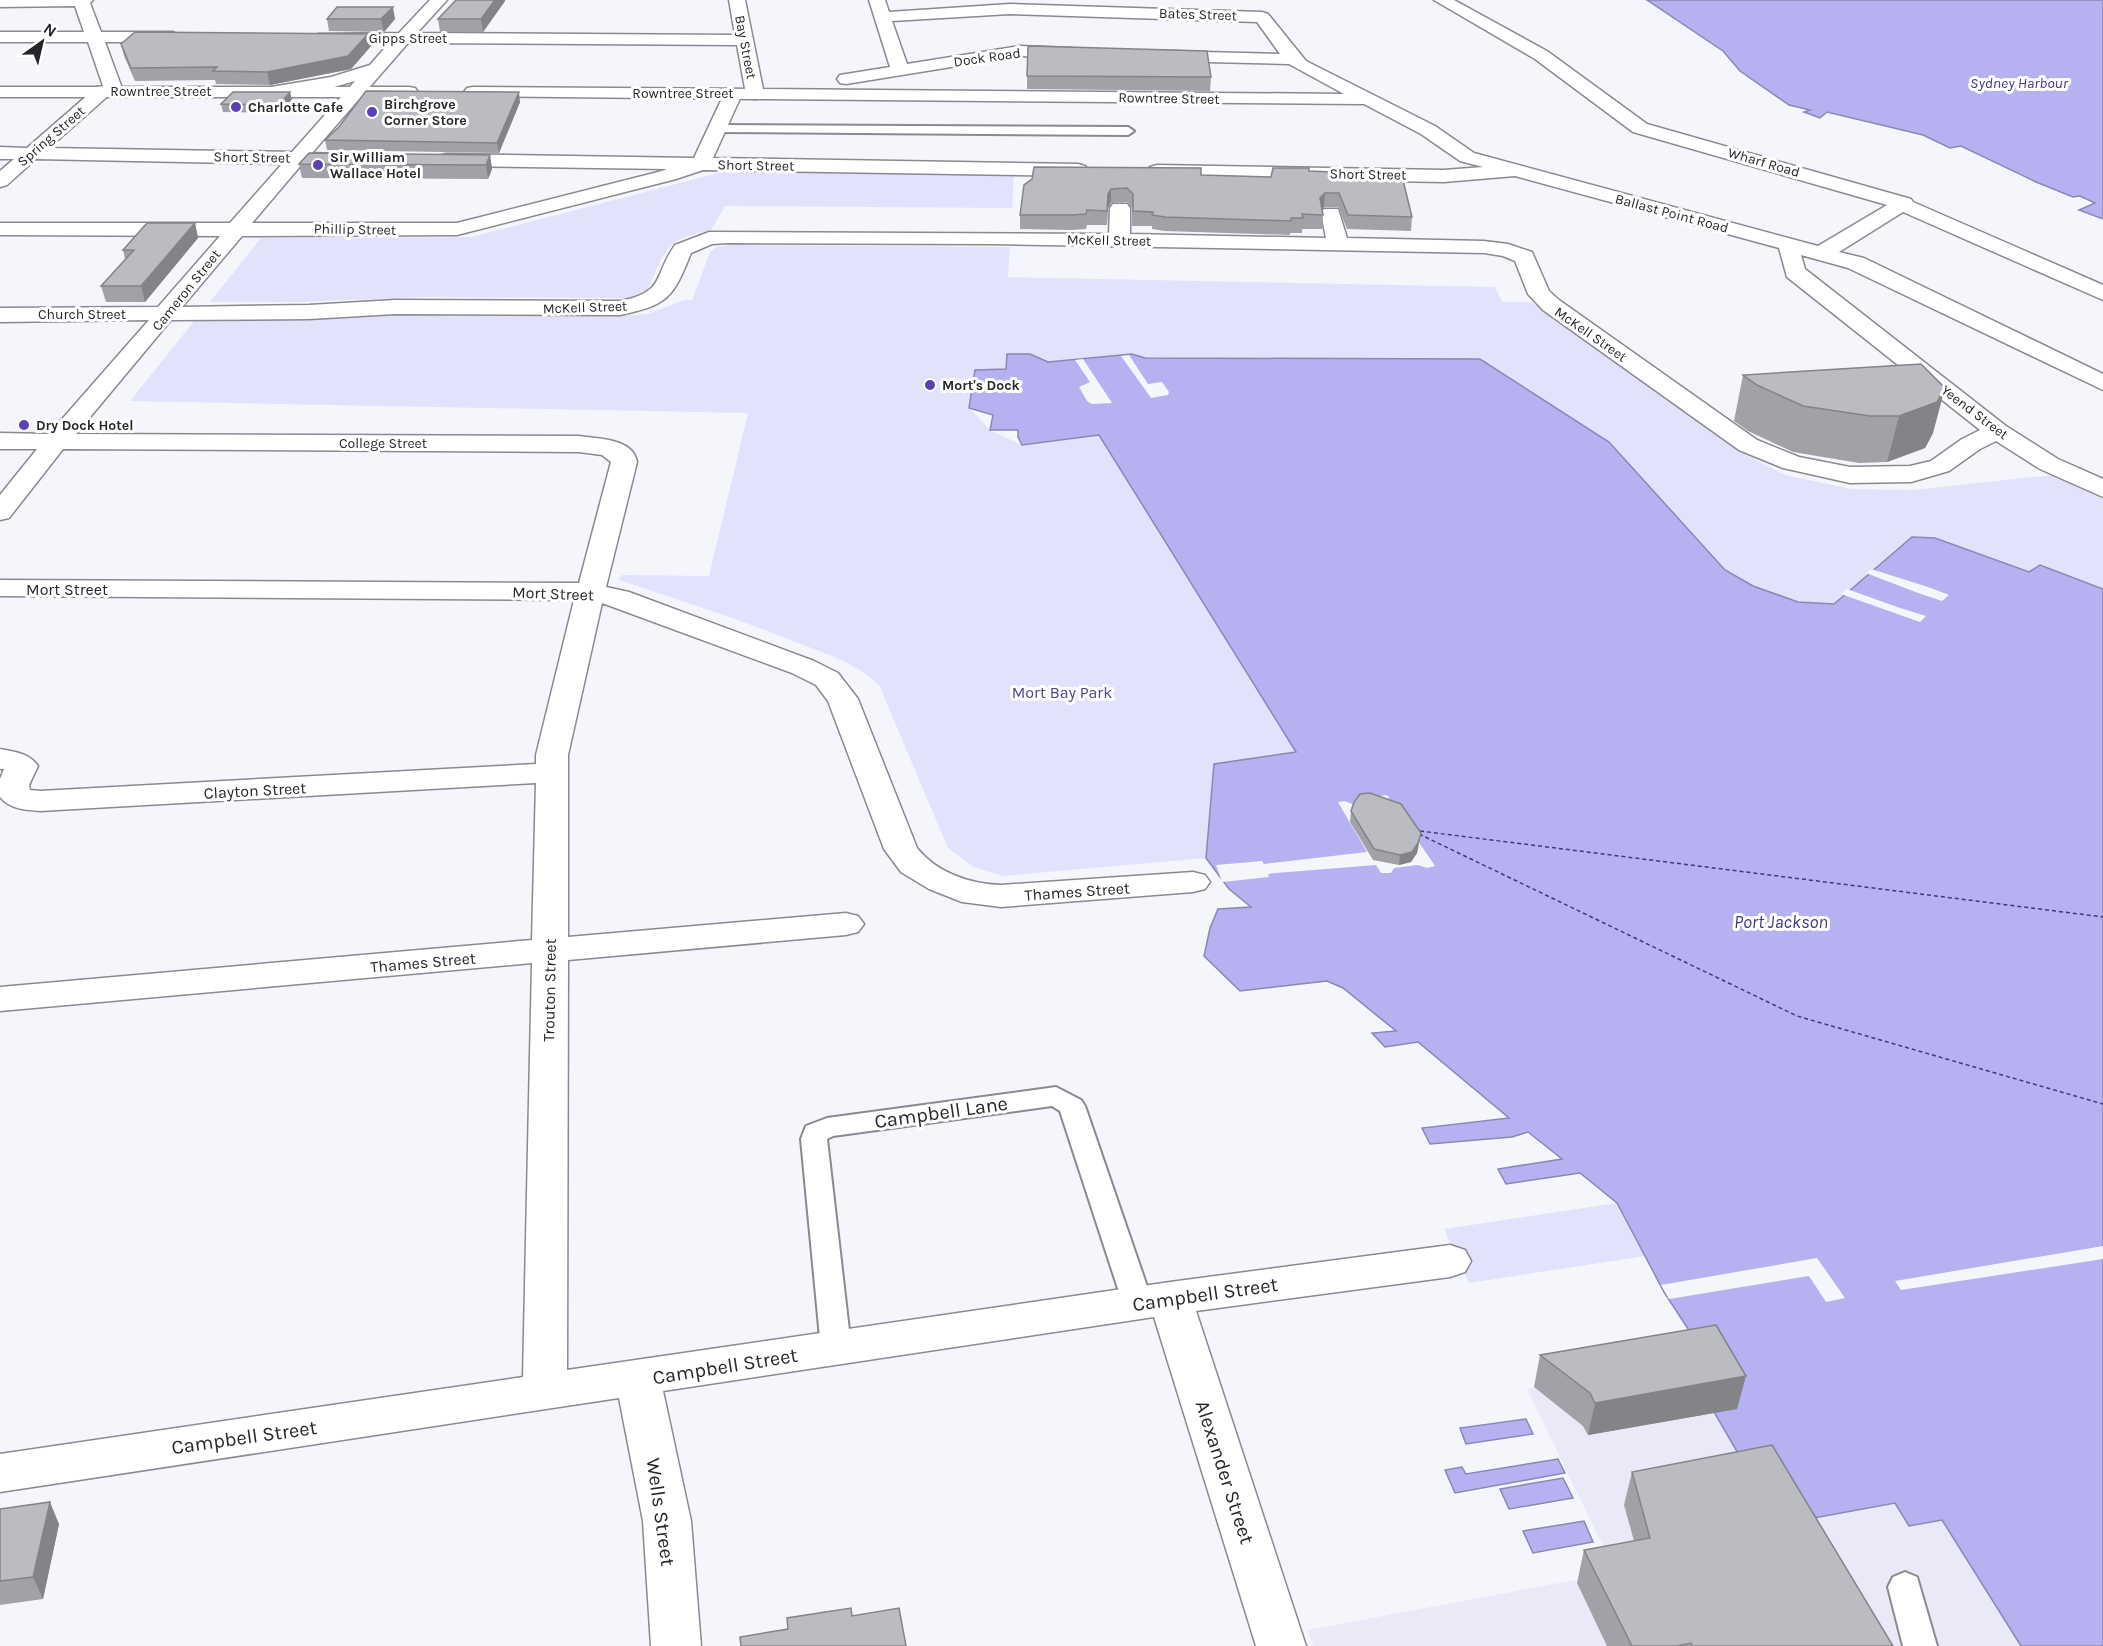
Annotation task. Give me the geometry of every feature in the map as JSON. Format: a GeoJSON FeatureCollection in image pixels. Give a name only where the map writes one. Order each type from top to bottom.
{"type":"FeatureCollection","features":[{"type":"Feature","properties":{"kind":"street"},"geometry":{"type":"LineString","coordinates":[[0,2],[59,3],[82,0],[95,37],[108,91]]}},
{"type":"Feature","properties":{"kind":"street","name":"Cameron Street"},"geometry":{"type":"LineString","coordinates":[[0,512],[56,441],[373,69],[439,0]]}},
{"type":"Feature","properties":{"kind":"street","name":"Bay Street"},"geometry":{"type":"LineString","coordinates":[[737,0],[755,94]]}},
{"type":"Feature","properties":{"kind":"street"},"geometry":{"type":"LineString","coordinates":[[877,0],[900,70]]}},
{"type":"Feature","properties":{"kind":"street","name":"Wharf Road"},"geometry":{"type":"LineString","coordinates":[[1442,0],[1541,55],[1640,128],[1904,203],[2103,293]]}},
{"type":"Feature","properties":{"kind":"street","name":"Bates Street"},"geometry":{"type":"LineString","coordinates":[[882,16],[1010,9],[1262,17]]}},
{"type":"Feature","properties":{"kind":"street","name":"Ballast Point Road"},"geometry":{"type":"LineString","coordinates":[[1262,17],[1293,59],[1365,100],[1428,130],[1467,157],[1856,263],[2103,383]]}},
{"type":"Feature","properties":{"kind":"street"},"geometry":{"type":"LineString","coordinates":[[0,38],[193,37]]}},
{"type":"Feature","properties":{"kind":"street","name":"Gipps Street"},"geometry":{"type":"LineString","coordinates":[[311,38],[745,40]]}},
{"type":"Feature","properties":{"kind":"street","name":"Dock Road"},"geometry":{"type":"LineString","coordinates":[[816,89],[900,70],[1020,51],[1091,53]]}},
{"type":"Feature","properties":{"kind":"street"},"geometry":{"type":"LineString","coordinates":[[1150,55],[1293,59]]}},
{"type":"Feature","properties":{"kind":"street","name":"Cameron Street"},"geometry":{"type":"LineString","coordinates":[[277,91],[321,85],[373,69]]}},
{"type":"Feature","properties":{"kind":"street","name":"Rowntree Street"},"geometry":{"type":"LineString","coordinates":[[460,92],[755,94],[816,89],[1365,100]]}},
{"type":"Feature","properties":{"kind":"street","name":"Spring Street"},"geometry":{"type":"LineString","coordinates":[[0,181],[108,91]]}},
{"type":"Feature","properties":{"kind":"street","name":"Rowntree Street"},"geometry":{"type":"LineString","coordinates":[[0,92],[424,92]]}},
{"type":"Feature","properties":{"kind":"street","name":"Bay Street"},"geometry":{"type":"LineString","coordinates":[[701,164],[733,94]]}},
{"type":"Feature","properties":{"kind":"street","name":"Short Street"},"geometry":{"type":"LineString","coordinates":[[0,153],[369,159]]}},
{"type":"Feature","properties":{"kind":"street","name":"Short Street"},"geometry":{"type":"LineString","coordinates":[[428,160],[1101,170]]}},
{"type":"Feature","properties":{"kind":"street","name":"Phillip Street"},"geometry":{"type":"LineString","coordinates":[[0,229],[237,228],[430,231],[456,229],[669,175],[701,164]]}},
{"type":"Feature","properties":{"kind":"street","name":"Short Street"},"geometry":{"type":"LineString","coordinates":[[1137,171],[1444,176],[1513,171]]}},
{"type":"Feature","properties":{"kind":"street"},"geometry":{"type":"LineString","coordinates":[[1822,253],[1904,203]]}},
{"type":"Feature","properties":{"kind":"street"},"geometry":{"type":"LineString","coordinates":[[1119,240],[1120,208]]}},
{"type":"Feature","properties":{"kind":"street"},"geometry":{"type":"LineString","coordinates":[[1331,213],[1338,243]]}},
{"type":"Feature","properties":{"kind":"street","name":"McKell Street"},"geometry":{"type":"LineString","coordinates":[[164,314],[309,312],[395,307],[620,308],[656,299],[664,291],[682,249],[710,238],[1119,240],[1484,247],[1508,250],[1524,258],[1539,294],[1551,305],[1748,445],[1792,463],[1850,475],[1911,474],[1940,466],[1971,444],[1997,431]]}},
{"type":"Feature","properties":{"kind":"street","name":"Yeend Street"},"geometry":{"type":"LineString","coordinates":[[1788,243],[1795,272],[1997,431],[2049,464],[2103,489]]}},
{"type":"Feature","properties":{"kind":"street","name":"Church Street"},"geometry":{"type":"LineString","coordinates":[[0,315],[164,314]]}},
{"type":"Feature","properties":{"kind":"street","name":"College Street"},"geometry":{"type":"LineString","coordinates":[[0,441],[579,444],[609,448],[622,456],[624,462],[590,592]]}},
{"type":"Feature","properties":{"kind":"street","name":"Mort Street"},"geometry":{"type":"LineString","coordinates":[[0,588],[590,592],[619,598],[803,667],[827,679],[843,699],[901,849],[913,865],[941,882],[962,891]]}},
{"type":"Feature","properties":{"kind":"street","name":"Trouton Street"},"geometry":{"type":"LineString","coordinates":[[545,1392],[550,774],[552,755],[590,592]]}},
{"type":"Feature","properties":{"kind":"street","name":"Clayton Street"},"geometry":{"type":"LineString","coordinates":[[0,759],[8,759],[22,766],[12,785],[14,794],[24,800],[40,801],[550,774]]}},
{"type":"Feature","properties":{"kind":"street","name":"Thames Street"},"geometry":{"type":"LineString","coordinates":[[962,891],[1002,896],[1193,882]]}},
{"type":"Feature","properties":{"kind":"street","name":"Thames Street"},"geometry":{"type":"LineString","coordinates":[[0,999],[846,924]]}},
{"type":"Feature","properties":{"kind":"street","name":"Campbell Street"},"geometry":{"type":"LineString","coordinates":[[0,1473],[1154,1301],[1450,1261]]}},
{"type":"Feature","properties":{"kind":"street","name":"Alexander Street"},"geometry":{"type":"LineString","coordinates":[[1154,1301],[1281,1646]]}},
{"type":"Feature","properties":{"kind":"street","name":"Wells Street"},"geometry":{"type":"LineString","coordinates":[[638,1379],[667,1521],[676,1646]]}},
{"type":"Feature","properties":{"kind":"lane"},"geometry":{"type":"LineString","coordinates":[[717,129],[1128,131]]}},
{"type":"Feature","properties":{"kind":"lane","name":"Campbell Lane"},"geometry":{"type":"LineString","coordinates":[[836,1348],[814,1139],[820,1130],[827,1127],[1056,1096],[1064,1100],[1072,1106],[1154,1301]]}},
{"type":"Feature","properties":{"kind":"lane"},"geometry":{"type":"LineString","coordinates":[[1905,1587],[1920,1646]]}},
{"type":"Feature","properties":{"kind":"shaded area"},"geometry":{"type":"Polygon","coordinates":[[[1707,1358],[1815,1518],[1895,1503],[1909,1526],[2103,1492],[1969,1564],[2021,1646],[1313,1646],[1308,1630],[1575,1580],[1577,1583],[1617,1575],[1527,1389],[1707,1358]]]}},
{"type":"Feature","properties":{"kind":"green space"},"geometry":{"type":"Polygon","coordinates":[[[730,170],[1014,174],[1012,208],[725,206],[711,230],[684,238],[668,249],[647,291],[629,298],[420,297],[299,302],[210,302],[261,238],[471,237],[730,170]]]}},
{"type":"Feature","properties":{"kind":"green space","name":"Mort Bay Park"},"geometry":{"type":"Polygon","coordinates":[[[730,245],[1010,247],[1008,277],[1495,287],[1502,302],[1532,302],[1747,455],[1785,475],[1851,489],[1913,490],[2053,475],[2103,499],[2103,589],[2040,565],[2030,572],[1935,538],[1912,537],[1834,604],[1798,602],[1753,586],[1725,570],[1132,354],[1048,362],[1030,354],[1006,369],[975,371],[969,408],[990,430],[1022,445],[1099,435],[1296,752],[1215,764],[1206,858],[1003,876],[974,867],[948,848],[879,685],[870,677],[841,660],[776,634],[619,580],[622,575],[709,576],[748,413],[130,401],[195,320],[293,320],[400,315],[621,316],[648,314],[684,300],[692,300],[710,252],[717,247],[730,245]]]}},
{"type":"Feature","properties":{"kind":"green space"},"geometry":{"type":"Polygon","coordinates":[[[1617,1203],[1645,1256],[1469,1283],[1444,1229],[1617,1203]]]}},
{"type":"Feature","properties":{"kind":"water","name":"Sydney Harbour"},"geometry":{"type":"Polygon","coordinates":[[[1647,0],[2103,0],[2103,219],[2079,210],[2095,203],[2036,182],[1961,146],[1950,148],[1923,135],[1827,112],[1820,118],[1804,112],[1810,110],[1789,105],[1740,71],[1723,51],[1647,0]]]}},
{"type":"Feature","properties":{"kind":"water","name":"Port Jackson"},"geometry":{"type":"Polygon","coordinates":[[[1007,354],[1030,354],[1048,362],[1132,354],[1145,358],[1480,359],[1609,442],[1725,570],[1753,586],[1798,602],[1834,604],[1912,537],[1935,538],[2029,572],[2040,565],[2103,589],[2103,1646],[2021,1646],[1942,1520],[1909,1526],[1895,1503],[1814,1518],[1753,1479],[1714,1412],[1707,1358],[1664,1292],[1617,1203],[1580,1173],[1506,1184],[1498,1169],[1562,1159],[1528,1132],[1512,1137],[1430,1144],[1422,1128],[1509,1118],[1418,1042],[1385,1047],[1372,1033],[1396,1031],[1343,988],[1327,981],[1240,991],[1204,956],[1210,928],[1218,909],[1251,907],[1229,889],[1206,858],[1214,764],[1296,752],[1099,435],[1022,445],[1018,437],[1018,430],[990,430],[993,415],[969,408],[975,370],[1006,369],[1007,354]]]}},
{"type":"Feature","properties":{"kind":"water"},"geometry":{"type":"Polygon","coordinates":[[[1526,1419],[1533,1434],[1466,1444],[1460,1428],[1526,1419]]]}},
{"type":"Feature","properties":{"kind":"water"},"geometry":{"type":"Polygon","coordinates":[[[1558,1459],[1565,1473],[1455,1493],[1445,1470],[1462,1467],[1466,1474],[1558,1459]]]}},
{"type":"Feature","properties":{"kind":"water"},"geometry":{"type":"Polygon","coordinates":[[[1563,1478],[1573,1498],[1509,1509],[1500,1489],[1563,1478]]]}},
{"type":"Feature","properties":{"kind":"water"},"geometry":{"type":"Polygon","coordinates":[[[1584,1521],[1593,1542],[1533,1553],[1523,1531],[1584,1521]]]}},
{"type":"Feature","properties":{"kind":"pier"},"geometry":{"type":"Polygon","coordinates":[[[1129,355],[1148,384],[1162,382],[1169,392],[1168,395],[1151,398],[1121,356],[1129,355]]]}},
{"type":"Feature","properties":{"kind":"pier"},"geometry":{"type":"Polygon","coordinates":[[[1083,359],[1112,403],[1092,404],[1087,401],[1079,387],[1090,382],[1075,360],[1083,359]]]}},
{"type":"Feature","properties":{"kind":"pier"},"geometry":{"type":"Polygon","coordinates":[[[1871,569],[1949,595],[1942,601],[1918,593],[1866,573],[1871,569]]]}},
{"type":"Feature","properties":{"kind":"pier"},"geometry":{"type":"Polygon","coordinates":[[[1847,589],[1926,616],[1920,622],[1841,594],[1847,589]]]}},
{"type":"Feature","properties":{"kind":"pier"},"geometry":{"type":"Polygon","coordinates":[[[1387,795],[1435,866],[1427,868],[1418,865],[1394,868],[1391,873],[1381,873],[1376,865],[1276,873],[1268,874],[1269,877],[1222,882],[1216,865],[1262,861],[1264,864],[1367,852],[1338,802],[1344,801],[1355,805],[1376,802],[1380,796],[1387,795]]]}},
{"type":"Feature","properties":{"kind":"pier"},"geometry":{"type":"Polygon","coordinates":[[[2103,1246],[2103,1259],[1901,1290],[1895,1281],[2103,1246]]]}},
{"type":"Feature","properties":{"kind":"pier"},"geometry":{"type":"Polygon","coordinates":[[[1817,1258],[1845,1298],[1826,1302],[1809,1276],[1669,1299],[1661,1285],[1817,1258]]]}},
{"type":"Feature","properties":{"kind":"building"},"geometry":{"type":"Polygon","coordinates":[[[456,0],[495,0],[481,19],[438,19],[456,0]]]}},
{"type":"Feature","properties":{"kind":"building"},"geometry":{"type":"Polygon","coordinates":[[[337,7],[393,7],[381,19],[327,19],[337,7]]]}},
{"type":"Feature","properties":{"kind":"building"},"geometry":{"type":"Polygon","coordinates":[[[135,32],[368,34],[348,56],[267,72],[213,71],[217,67],[131,68],[121,44],[135,32]]]}},
{"type":"Feature","properties":{"kind":"building"},"geometry":{"type":"Polygon","coordinates":[[[1028,47],[1207,51],[1211,77],[1027,76],[1028,47]]]}},
{"type":"Feature","properties":{"kind":"building"},"geometry":{"type":"Polygon","coordinates":[[[366,91],[519,92],[497,143],[325,140],[339,127],[366,91]]]}},
{"type":"Feature","properties":{"kind":"building"},"geometry":{"type":"Polygon","coordinates":[[[233,92],[290,92],[279,105],[221,104],[233,92]]]}},
{"type":"Feature","properties":{"kind":"building"},"geometry":{"type":"Polygon","coordinates":[[[309,153],[490,155],[486,165],[299,164],[309,153]]]}},
{"type":"Feature","properties":{"kind":"building"},"geometry":{"type":"Polygon","coordinates":[[[1034,167],[1201,168],[1201,175],[1271,177],[1273,168],[1309,168],[1309,171],[1333,172],[1333,179],[1403,180],[1412,217],[1348,215],[1339,193],[1325,193],[1320,198],[1323,215],[1302,214],[1303,218],[1291,218],[1291,221],[1165,217],[1152,215],[1153,212],[1133,211],[1133,194],[1127,188],[1111,189],[1108,194],[1107,211],[1087,210],[1086,214],[1071,215],[1020,215],[1024,185],[1032,179],[1034,167]]]}},
{"type":"Feature","properties":{"kind":"building"},"geometry":{"type":"Polygon","coordinates":[[[147,223],[195,223],[141,286],[101,286],[134,250],[123,250],[147,223]]]}},
{"type":"Feature","properties":{"kind":"building"},"geometry":{"type":"Polygon","coordinates":[[[1921,364],[1945,388],[1937,402],[1899,416],[1870,416],[1803,406],[1757,385],[1743,375],[1921,364]]]}},
{"type":"Feature","properties":{"kind":"building"},"geometry":{"type":"Polygon","coordinates":[[[1370,793],[1401,804],[1421,833],[1412,852],[1400,855],[1374,849],[1351,811],[1360,794],[1370,793]]]}},
{"type":"Feature","properties":{"kind":"building"},"geometry":{"type":"Polygon","coordinates":[[[1716,1325],[1746,1376],[1595,1403],[1590,1393],[1540,1355],[1716,1325]]]}},
{"type":"Feature","properties":{"kind":"building"},"geometry":{"type":"Polygon","coordinates":[[[1772,1445],[1893,1646],[1692,1646],[1691,1643],[1677,1646],[1632,1646],[1584,1550],[1650,1538],[1632,1472],[1772,1445]]]}},
{"type":"Feature","properties":{"kind":"building"},"geometry":{"type":"Polygon","coordinates":[[[50,1502],[33,1577],[0,1581],[0,1509],[50,1502]]]}},
{"type":"Feature","properties":{"kind":"building"},"geometry":{"type":"Polygon","coordinates":[[[851,1608],[852,1616],[899,1608],[906,1646],[741,1646],[740,1637],[788,1629],[787,1618],[851,1608]]]}},
{"type":"Feature","properties":{"kind":"ferry route"},"geometry":{"type":"LineString","coordinates":[[1420,831],[2103,917]]}},
{"type":"Feature","properties":{"kind":"ferry route"},"geometry":{"type":"LineString","coordinates":[[1419,834],[1797,1016],[2103,1104]]}},
{"type":"Feature","properties":{"kind":"place","name":"Charlotte Cafe"},"geometry":{"type":"Point","coordinates":[236,107]}},
{"type":"Feature","properties":{"kind":"place","name":"Birchgrove Corner Store"},"geometry":{"type":"Point","coordinates":[372,112]}},
{"type":"Feature","properties":{"kind":"place","name":"Sir William Wallace Hotel"},"geometry":{"type":"Point","coordinates":[318,165]}},
{"type":"Feature","properties":{"kind":"place","name":"Mort's Dock"},"geometry":{"type":"Point","coordinates":[930,385]}},
{"type":"Feature","properties":{"kind":"place","name":"Dry Dock Hotel"},"geometry":{"type":"Point","coordinates":[24,425]}}]}
